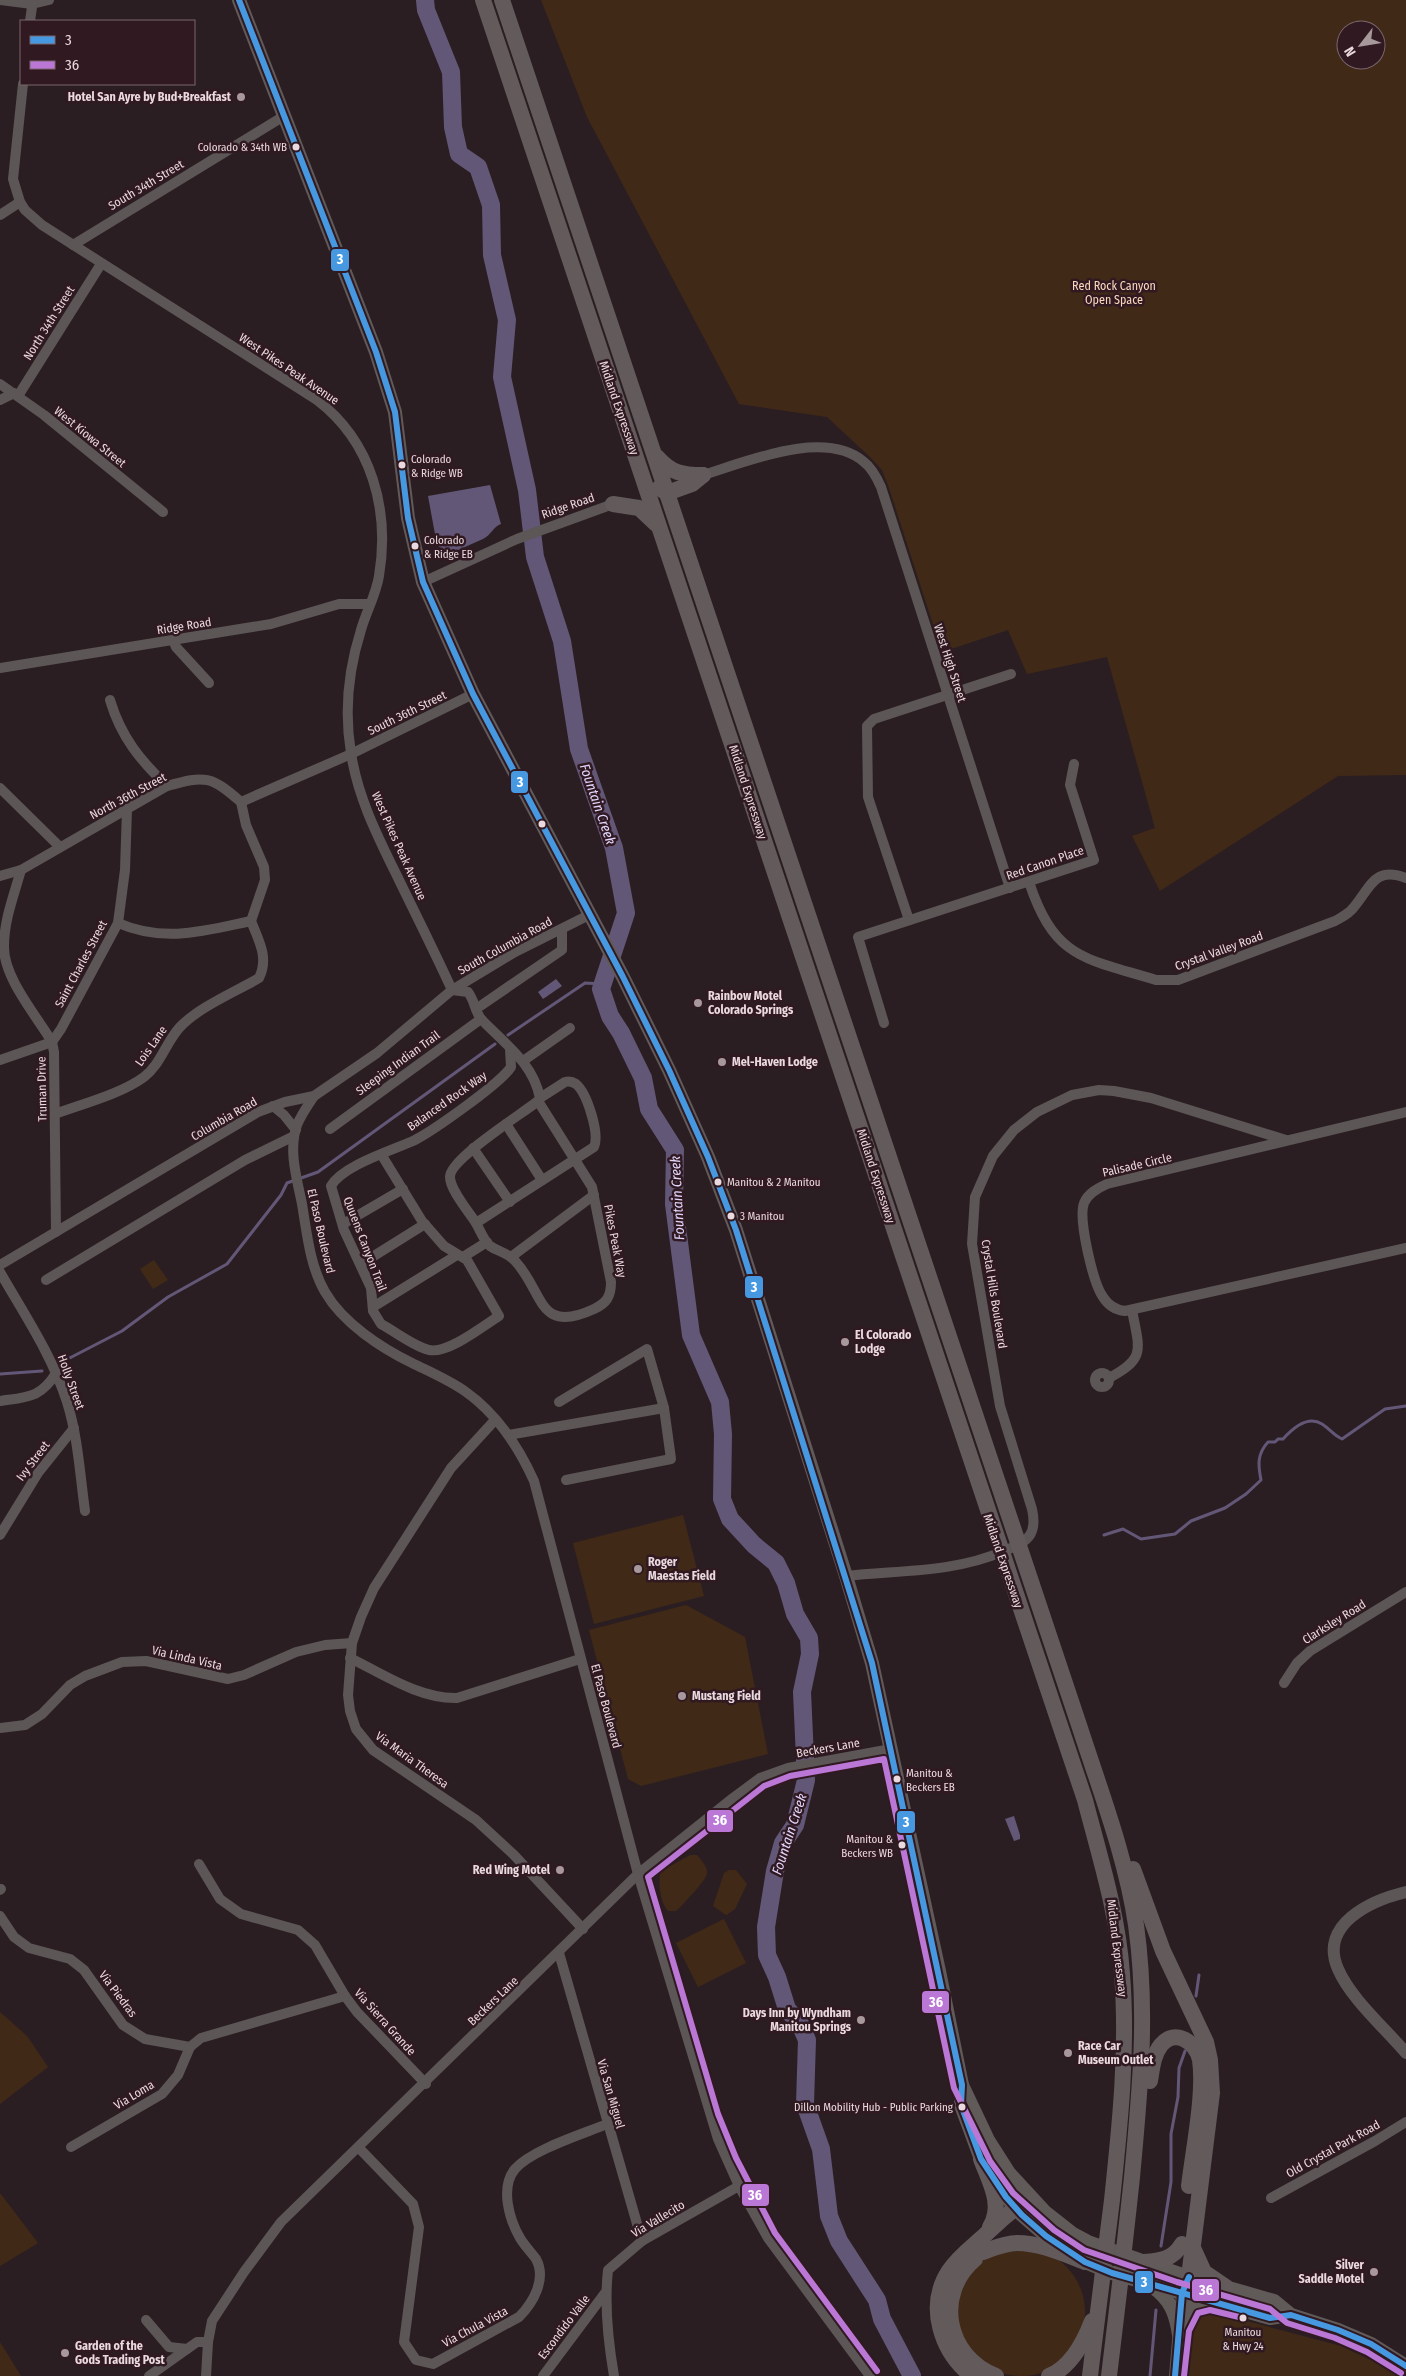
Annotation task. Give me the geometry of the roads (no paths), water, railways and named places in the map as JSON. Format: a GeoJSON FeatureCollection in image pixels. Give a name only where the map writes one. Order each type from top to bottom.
{"type":"FeatureCollection","features":[{"type":"Feature","properties":{"kind":"highway","name":"Midland Expressway"},"geometry":{"type":"LineString","coordinates":[[483,0],[1085,1800],[1117,1927],[1122,1972],[1125,2051],[1109,2218],[1090,2376]]}},
{"type":"Feature","properties":{"kind":"highway","name":"Midland Expressway"},"geometry":{"type":"LineString","coordinates":[[502,0],[1079,1725],[1118,1847],[1131,1898],[1139,1950],[1143,2004],[1142,2065],[1132,2177],[1109,2376]]}},
{"type":"Feature","properties":{"kind":"highway"},"geometry":{"type":"LineString","coordinates":[[654,454],[674,472],[685,475],[703,475]]}},
{"type":"Feature","properties":{"kind":"highway"},"geometry":{"type":"LineString","coordinates":[[637,462],[652,482],[667,493],[692,484],[703,475]]}},
{"type":"Feature","properties":{"kind":"highway"},"geometry":{"type":"LineString","coordinates":[[612,504],[645,489],[664,506],[678,527]]}},
{"type":"Feature","properties":{"kind":"highway"},"geometry":{"type":"LineString","coordinates":[[612,504],[639,508],[648,514],[659,527]]}},
{"type":"Feature","properties":{"kind":"highway"},"geometry":{"type":"LineString","coordinates":[[1079,1725],[1160,1942],[1199,2026],[1210,2060],[1212,2093],[1188,2240],[1167,2259],[1144,2262]]}},
{"type":"Feature","properties":{"kind":"highway"},"geometry":{"type":"LineString","coordinates":[[1132,2177],[1146,2118],[1152,2066],[1162,2044],[1170,2038],[1181,2038],[1194,2045],[1197,2051],[1201,2077],[1182,2293]]}},
{"type":"Feature","properties":{"kind":"highway"},"geometry":{"type":"LineString","coordinates":[[981,2159],[997,2208],[995,2220],[987,2233]]}},
{"type":"Feature","properties":{"kind":"highway"},"geometry":{"type":"LineString","coordinates":[[972,2376],[953,2358],[940,2332],[938,2305],[940,2294],[948,2273],[987,2233],[1032,2200]]}},
{"type":"Feature","properties":{"kind":"highway"},"geometry":{"type":"LineString","coordinates":[[996,2376],[979,2368],[956,2342],[950,2320],[950,2302],[955,2284],[970,2263],[983,2252],[1018,2211]]}},
{"type":"Feature","properties":{"kind":"highway"},"geometry":{"type":"LineString","coordinates":[[1188,2240],[1202,2269],[1226,2287]]}},
{"type":"Feature","properties":{"kind":"highway"},"geometry":{"type":"LineString","coordinates":[[983,2252],[1004,2244],[1018,2243],[1060,2252],[1085,2262]]}},
{"type":"Feature","properties":{"kind":"highway"},"geometry":{"type":"LineString","coordinates":[[1049,2376],[1063,2368],[1079,2348],[1091,2324],[1099,2300]]}},
{"type":"Feature","properties":{"kind":"main road"},"geometry":{"type":"LineString","coordinates":[[239,0],[376,352],[398,428],[410,528],[423,582],[473,694],[588,915],[623,977],[669,1070],[705,1149],[736,1230],[872,1663],[962,2085],[961,2105],[981,2159],[1018,2211],[1046,2236],[1085,2262],[1112,2273],[1270,2318],[1291,2315]]}},
{"type":"Feature","properties":{"kind":"main road"},"geometry":{"type":"LineString","coordinates":[[962,2085],[998,2156],[1020,2187],[1032,2200],[1073,2234],[1088,2242],[1144,2262],[1274,2301],[1291,2315],[1338,2330],[1371,2344],[1406,2366]]}},
{"type":"Feature","properties":{"kind":"main road"},"geometry":{"type":"LineString","coordinates":[[1149,2284],[1172,2306],[1176,2315],[1179,2335]]}},
{"type":"Feature","properties":{"kind":"main road"},"geometry":{"type":"LineString","coordinates":[[1179,2335],[1185,2315],[1193,2305],[1202,2302],[1220,2303]]}},
{"type":"Feature","properties":{"kind":"street"},"geometry":{"type":"LineString","coordinates":[[0,0],[33,2],[49,0]]}},
{"type":"Feature","properties":{"kind":"street"},"geometry":{"type":"LineString","coordinates":[[30,20],[33,2]]}},
{"type":"Feature","properties":{"kind":"street","name":"West Pikes Peak Avenue"},"geometry":{"type":"LineString","coordinates":[[23,85],[13,169],[14,186],[20,202],[32,218],[101,264],[317,400],[330,410],[350,432],[367,462],[373,479],[383,530],[379,578],[354,653],[348,691],[347,708],[351,754],[365,808],[452,990]]}},
{"type":"Feature","properties":{"kind":"street","name":"South 34th Street"},"geometry":{"type":"LineString","coordinates":[[73,245],[284,116]]}},
{"type":"Feature","properties":{"kind":"street"},"geometry":{"type":"LineString","coordinates":[[0,214],[20,202]]}},
{"type":"Feature","properties":{"kind":"street","name":"North 34th Street"},"geometry":{"type":"LineString","coordinates":[[16,394],[101,264]]}},
{"type":"Feature","properties":{"kind":"street","name":"West Kiowa Street"},"geometry":{"type":"LineString","coordinates":[[0,384],[16,394],[163,512]]}},
{"type":"Feature","properties":{"kind":"street"},"geometry":{"type":"LineString","coordinates":[[0,400],[16,394]]}},
{"type":"Feature","properties":{"kind":"street","name":"West High Street"},"geometry":{"type":"LineString","coordinates":[[703,475],[762,456],[802,448],[835,447],[854,454],[870,468],[881,487],[1010,888]]}},
{"type":"Feature","properties":{"kind":"street","name":"Ridge Road"},"geometry":{"type":"LineString","coordinates":[[423,582],[517,538],[612,504]]}},
{"type":"Feature","properties":{"kind":"street","name":"Ridge Road"},"geometry":{"type":"LineString","coordinates":[[0,668],[271,624],[339,604],[370,604]]}},
{"type":"Feature","properties":{"kind":"street"},"geometry":{"type":"LineString","coordinates":[[173,640],[176,647],[209,684]]}},
{"type":"Feature","properties":{"kind":"street"},"geometry":{"type":"LineString","coordinates":[[909,920],[871,811],[868,797],[866,730],[874,719],[1011,674]]}},
{"type":"Feature","properties":{"kind":"street","name":"South 36th Street"},"geometry":{"type":"LineString","coordinates":[[351,754],[473,694]]}},
{"type":"Feature","properties":{"kind":"street"},"geometry":{"type":"LineString","coordinates":[[110,700],[115,717],[134,753],[167,786]]}},
{"type":"Feature","properties":{"kind":"street"},"geometry":{"type":"LineString","coordinates":[[118,923],[132,929],[182,935],[251,921],[265,880],[264,866],[246,825],[241,802],[351,754]]}},
{"type":"Feature","properties":{"kind":"street","name":"Red Canon Place"},"geometry":{"type":"LineString","coordinates":[[884,1023],[858,937],[1094,860],[1070,786],[1074,764]]}},
{"type":"Feature","properties":{"kind":"street","name":"North 36th Street"},"geometry":{"type":"LineString","coordinates":[[0,876],[21,870],[167,786],[192,780],[214,780],[241,802]]}},
{"type":"Feature","properties":{"kind":"street"},"geometry":{"type":"LineString","coordinates":[[0,788],[60,847]]}},
{"type":"Feature","properties":{"kind":"street","name":"Saint Charles Street"},"geometry":{"type":"LineString","coordinates":[[52,1042],[61,1029],[118,923],[125,870],[127,809]]}},
{"type":"Feature","properties":{"kind":"street","name":"Truman Drive"},"geometry":{"type":"LineString","coordinates":[[21,870],[5,930],[5,957],[13,980],[52,1042],[54,1052],[56,1232]]}},
{"type":"Feature","properties":{"kind":"street","name":"Crystal Valley Road"},"geometry":{"type":"LineString","coordinates":[[1029,882],[1036,904],[1048,927],[1063,944],[1075,953],[1147,977],[1167,981],[1178,980],[1334,921],[1353,909],[1376,878],[1381,875],[1388,873],[1406,878]]}},
{"type":"Feature","properties":{"kind":"street","name":"South Columbia Road"},"geometry":{"type":"LineString","coordinates":[[452,990],[515,952],[588,915]]}},
{"type":"Feature","properties":{"kind":"street","name":"Lois Lane"},"geometry":{"type":"LineString","coordinates":[[55,1114],[121,1089],[141,1079],[154,1066],[174,1034],[190,1018],[259,978],[264,968],[265,957],[251,921]]}},
{"type":"Feature","properties":{"kind":"street"},"geometry":{"type":"LineString","coordinates":[[476,1009],[562,950],[566,927]]}},
{"type":"Feature","properties":{"kind":"street","name":"Pikes Peak Way"},"geometry":{"type":"LineString","coordinates":[[452,990],[470,995],[481,1019],[523,1061],[535,1079],[539,1100],[574,1160],[587,1177],[594,1195],[611,1282],[610,1295],[604,1303],[592,1310],[567,1318],[553,1315],[544,1307],[512,1257]]}},
{"type":"Feature","properties":{"kind":"street","name":"Columbia Road"},"geometry":{"type":"LineString","coordinates":[[0,1265],[258,1112],[273,1106],[314,1096],[377,1053],[452,990]]}},
{"type":"Feature","properties":{"kind":"street","name":"Sleeping Indian Trail"},"geometry":{"type":"LineString","coordinates":[[330,1129],[481,1019]]}},
{"type":"Feature","properties":{"kind":"street"},"geometry":{"type":"LineString","coordinates":[[523,1061],[570,1028]]}},
{"type":"Feature","properties":{"kind":"street"},"geometry":{"type":"LineString","coordinates":[[0,1060],[52,1042]]}},
{"type":"Feature","properties":{"kind":"street","name":"Balanced Rock Way"},"geometry":{"type":"LineString","coordinates":[[331,1191],[334,1181],[381,1154],[420,1138],[494,1085],[511,1067],[510,1049]]}},
{"type":"Feature","properties":{"kind":"street"},"geometry":{"type":"LineString","coordinates":[[476,1223],[592,1150],[597,1139],[594,1123],[579,1088],[574,1083],[565,1082],[474,1148],[452,1168],[450,1177],[452,1185],[487,1242],[512,1257],[594,1195]]}},
{"type":"Feature","properties":{"kind":"street","name":"Crystal Hills Boulevard"},"geometry":{"type":"LineString","coordinates":[[846,1576],[931,1570],[964,1564],[1010,1548],[1026,1540],[1031,1534],[1034,1526],[1032,1509],[1000,1406],[972,1244],[973,1213],[980,1184],[993,1156],[1014,1130],[1037,1112],[1060,1099],[1085,1092],[1114,1091],[1151,1098],[1286,1140]]}},
{"type":"Feature","properties":{"kind":"street"},"geometry":{"type":"LineString","coordinates":[[46,1280],[245,1160],[295,1133],[314,1096]]}},
{"type":"Feature","properties":{"kind":"street"},"geometry":{"type":"LineString","coordinates":[[273,1106],[284,1115],[295,1133]]}},
{"type":"Feature","properties":{"kind":"street"},"geometry":{"type":"LineString","coordinates":[[1286,1140],[1406,1112]]}},
{"type":"Feature","properties":{"kind":"street"},"geometry":{"type":"LineString","coordinates":[[506,1124],[542,1180]]}},
{"type":"Feature","properties":{"kind":"street","name":"El Paso Boulevard"},"geometry":{"type":"LineString","coordinates":[[295,1133],[296,1173],[315,1270],[335,1305],[371,1338],[410,1362],[465,1391],[485,1408],[522,1455],[534,1481],[638,1874],[710,2117],[739,2186],[768,2238],[870,2376]]}},
{"type":"Feature","properties":{"kind":"street","name":"Palisade Circle"},"geometry":{"type":"LineString","coordinates":[[1286,1140],[1108,1184],[1096,1189],[1088,1196],[1083,1206],[1082,1220],[1097,1286],[1103,1298],[1111,1306],[1120,1310],[1132,1310],[1406,1248]]}},
{"type":"Feature","properties":{"kind":"street"},"geometry":{"type":"LineString","coordinates":[[474,1148],[510,1202]]}},
{"type":"Feature","properties":{"kind":"street"},"geometry":{"type":"LineString","coordinates":[[381,1154],[425,1224],[444,1246],[460,1256],[477,1276],[499,1316],[451,1346],[435,1350],[426,1348],[381,1324],[376,1319],[373,1307],[460,1256],[487,1242]]}},
{"type":"Feature","properties":{"kind":"street"},"geometry":{"type":"LineString","coordinates":[[343,1224],[403,1189]]}},
{"type":"Feature","properties":{"kind":"street","name":"Quuens Canyon Trail"},"geometry":{"type":"LineString","coordinates":[[331,1191],[347,1237],[371,1288],[373,1307]]}},
{"type":"Feature","properties":{"kind":"street"},"geometry":{"type":"LineString","coordinates":[[360,1264],[425,1224]]}},
{"type":"Feature","properties":{"kind":"street","name":"Holly Street"},"geometry":{"type":"LineString","coordinates":[[0,1272],[49,1358],[67,1403],[74,1428],[85,1511]]}},
{"type":"Feature","properties":{"kind":"street"},"geometry":{"type":"LineString","coordinates":[[1109,1378],[1129,1366],[1137,1356],[1138,1346],[1132,1310]]}},
{"type":"Feature","properties":{"kind":"street"},"geometry":{"type":"LineString","coordinates":[[559,1402],[647,1349],[664,1408],[671,1459],[566,1480]]}},
{"type":"Feature","properties":{"kind":"street"},"geometry":{"type":"LineString","coordinates":[[0,1401],[37,1395],[48,1387],[56,1373]]}},
{"type":"Feature","properties":{"kind":"street"},"geometry":{"type":"LineString","coordinates":[[508,1435],[664,1408]]}},
{"type":"Feature","properties":{"kind":"street","name":"Via Maria Theresa"},"geometry":{"type":"LineString","coordinates":[[495,1420],[451,1468],[374,1588],[352,1643],[348,1695],[350,1711],[356,1729],[373,1750],[476,1820],[514,1856],[583,1929]]}},
{"type":"Feature","properties":{"kind":"street","name":"Ivy Street"},"geometry":{"type":"LineString","coordinates":[[0,1535],[38,1473],[74,1428]]}},
{"type":"Feature","properties":{"kind":"street","name":"Clarksley Road"},"geometry":{"type":"LineString","coordinates":[[1284,1683],[1297,1663],[1310,1651],[1406,1592]]}},
{"type":"Feature","properties":{"kind":"street","name":"Via Linda Vista"},"geometry":{"type":"LineString","coordinates":[[0,1728],[25,1725],[42,1714],[70,1685],[85,1676],[122,1662],[146,1661],[201,1675],[228,1679],[244,1675],[296,1652],[326,1645],[352,1643]]}},
{"type":"Feature","properties":{"kind":"street"},"geometry":{"type":"LineString","coordinates":[[350,1658],[418,1692],[443,1698],[456,1698],[580,1659]]}},
{"type":"Feature","properties":{"kind":"street","name":"Beckers Lane"},"geometry":{"type":"LineString","coordinates":[[206,2376],[208,2342],[212,2321],[266,2240],[281,2222],[426,2084],[638,1874],[756,1780],[788,1768],[891,1749]]}},
{"type":"Feature","properties":{"kind":"street","name":"Via Sierra Grande"},"geometry":{"type":"LineString","coordinates":[[199,1864],[220,1899],[241,1914],[298,1930],[315,1945],[345,1996],[371,2028],[426,2084]]}},
{"type":"Feature","properties":{"kind":"street"},"geometry":{"type":"LineString","coordinates":[[1406,1892],[1380,1899],[1355,1914],[1338,1932],[1334,1960],[1344,1979],[1406,2053]]}},
{"type":"Feature","properties":{"kind":"street","name":"Via Piedras"},"geometry":{"type":"LineString","coordinates":[[0,1916],[14,1937],[29,1948],[70,1960],[84,1970],[123,2025],[144,2039],[190,2047]]}},
{"type":"Feature","properties":{"kind":"street","name":"Via San Miguel"},"geometry":{"type":"LineString","coordinates":[[559,1953],[642,2241]]}},
{"type":"Feature","properties":{"kind":"street"},"geometry":{"type":"LineString","coordinates":[[190,2047],[200,2038],[345,1996]]}},
{"type":"Feature","properties":{"kind":"street","name":"Via Loma"},"geometry":{"type":"LineString","coordinates":[[71,2147],[162,2094],[178,2076],[190,2047]]}},
{"type":"Feature","properties":{"kind":"street","name":"Old Crystal Park Road"},"geometry":{"type":"LineString","coordinates":[[1271,2198],[1376,2141],[1406,2122]]}},
{"type":"Feature","properties":{"kind":"street","name":"Via Chula Vista"},"geometry":{"type":"LineString","coordinates":[[359,2148],[413,2204],[420,2227],[404,2342],[416,2360],[433,2364],[520,2318],[527,2310],[537,2290],[539,2267],[520,2238],[509,2210],[509,2183],[516,2169],[527,2159],[607,2124]]}},
{"type":"Feature","properties":{"kind":"street","name":"Via Vallecito"},"geometry":{"type":"LineString","coordinates":[[614,2376],[609,2348],[605,2293],[608,2270],[642,2241],[739,2186]]}},
{"type":"Feature","properties":{"kind":"street","name":"Escondido Valle"},"geometry":{"type":"LineString","coordinates":[[543,2376],[605,2293]]}},
{"type":"Feature","properties":{"kind":"street"},"geometry":{"type":"LineString","coordinates":[[1175,2376],[1182,2293]]}},
{"type":"Feature","properties":{"kind":"street"},"geometry":{"type":"LineString","coordinates":[[146,2320],[169,2347],[187,2349]]}},
{"type":"Feature","properties":{"kind":"street"},"geometry":{"type":"LineString","coordinates":[[148,2376],[197,2342],[208,2342]]}},
{"type":"Feature","properties":{"kind":"waterway","name":"Fountain Creek"},"geometry":{"type":"LineString","coordinates":[[425,0],[426,10],[451,72],[453,127],[459,154],[478,167],[491,205],[492,255],[507,320],[502,377],[527,490],[535,557],[562,641],[579,749],[614,848],[626,913],[601,989],[610,1016],[621,1033],[643,1078],[649,1109],[675,1150],[674,1204],[691,1335],[720,1402],[723,1434],[722,1499],[730,1519],[754,1545],[776,1563],[786,1583],[795,1614],[809,1638],[810,1654],[802,1692],[806,1780],[795,1825],[783,1843],[775,1871],[766,1927],[767,1955],[777,1977],[787,2009],[800,2024],[807,2040],[805,2104],[821,2149],[829,2216],[839,2241],[877,2300],[882,2319],[912,2376]]}},
{"type":"Feature","properties":{"kind":"waterway"},"geometry":{"type":"LineString","coordinates":[[508,1035],[585,983],[603,984]]}},
{"type":"Feature","properties":{"kind":"waterway"},"geometry":{"type":"LineString","coordinates":[[60,1363],[122,1331],[168,1297],[227,1264],[281,1195],[287,1183],[318,1172],[495,1044]]}},
{"type":"Feature","properties":{"kind":"waterway"},"geometry":{"type":"LineString","coordinates":[[0,1374],[42,1371]]}},
{"type":"Feature","properties":{"kind":"waterway"},"geometry":{"type":"LineString","coordinates":[[1104,1535],[1123,1529],[1141,1539],[1175,1534],[1191,1521],[1225,1508],[1246,1494],[1261,1480],[1259,1460],[1264,1446],[1268,1442],[1283,1439],[1296,1427],[1311,1421],[1322,1424],[1342,1439],[1385,1409],[1406,1406]]}},
{"type":"Feature","properties":{"kind":"waterway"},"geometry":{"type":"LineString","coordinates":[[1196,1996],[1199,1975]]}},
{"type":"Feature","properties":{"kind":"waterway"},"geometry":{"type":"LineString","coordinates":[[1161,2246],[1171,2182],[1171,2134],[1178,2097],[1179,2068],[1185,2051]]}},
{"type":"Feature","properties":{"kind":"waterway"},"geometry":{"type":"LineString","coordinates":[[1150,2376],[1156,2310]]}},
{"type":"Feature","properties":{"kind":"place","name":"Hotel San Ayre by Bud+Breakfast"},"geometry":{"type":"Point","coordinates":[241,97]}},
{"type":"Feature","properties":{"kind":"place","name":"Colorado & 34th WB"},"geometry":{"type":"Point","coordinates":[296,147]}},
{"type":"Feature","properties":{"kind":"place","name":"Colorado & Ridge WB"},"geometry":{"type":"Point","coordinates":[402,465]}},
{"type":"Feature","properties":{"kind":"place","name":"Colorado & Ridge EB"},"geometry":{"type":"Point","coordinates":[415,546]}},
{"type":"Feature","properties":{"kind":"place","name":"Rainbow Motel Colorado Springs"},"geometry":{"type":"Point","coordinates":[698,1003]}},
{"type":"Feature","properties":{"kind":"place","name":"Mel-Haven Lodge"},"geometry":{"type":"Point","coordinates":[722,1062]}},
{"type":"Feature","properties":{"kind":"place","name":"Manitou & 2 Manitou"},"geometry":{"type":"Point","coordinates":[718,1182]}},
{"type":"Feature","properties":{"kind":"place","name":"3 Manitou"},"geometry":{"type":"Point","coordinates":[731,1216]}},
{"type":"Feature","properties":{"kind":"place","name":"El Colorado Lodge"},"geometry":{"type":"Point","coordinates":[845,1342]}},
{"type":"Feature","properties":{"kind":"place","name":"Roger Maestas Field"},"geometry":{"type":"Point","coordinates":[638,1569]}},
{"type":"Feature","properties":{"kind":"place","name":"Mustang Field"},"geometry":{"type":"Point","coordinates":[682,1696]}},
{"type":"Feature","properties":{"kind":"place","name":"Manitou & Beckers EB"},"geometry":{"type":"Point","coordinates":[897,1779]}},
{"type":"Feature","properties":{"kind":"place","name":"Manitou & Beckers WB"},"geometry":{"type":"Point","coordinates":[902,1845]}},
{"type":"Feature","properties":{"kind":"place","name":"Red Wing Motel"},"geometry":{"type":"Point","coordinates":[560,1870]}},
{"type":"Feature","properties":{"kind":"place","name":"Days Inn by Wyndham Manitou Springs"},"geometry":{"type":"Point","coordinates":[861,2020]}},
{"type":"Feature","properties":{"kind":"place","name":"Race Car Museum Outlet"},"geometry":{"type":"Point","coordinates":[1068,2053]}},
{"type":"Feature","properties":{"kind":"place","name":"Dillon Mobility Hub - Public Parking"},"geometry":{"type":"Point","coordinates":[962,2107]}},
{"type":"Feature","properties":{"kind":"place","name":"Silver Saddle Motel"},"geometry":{"type":"Point","coordinates":[1374,2272]}},
{"type":"Feature","properties":{"kind":"place","name":"Manitou & Hwy 24"},"geometry":{"type":"Point","coordinates":[1243,2318]}},
{"type":"Feature","properties":{"kind":"place","name":"Garden of the Gods Trading Post"},"geometry":{"type":"Point","coordinates":[65,2353]}},
{"type":"Feature","properties":{"kind":"park label","name":"Red Rock Canyon Open Space"},"geometry":{"type":"Point","coordinates":[1114,293]}}]}
